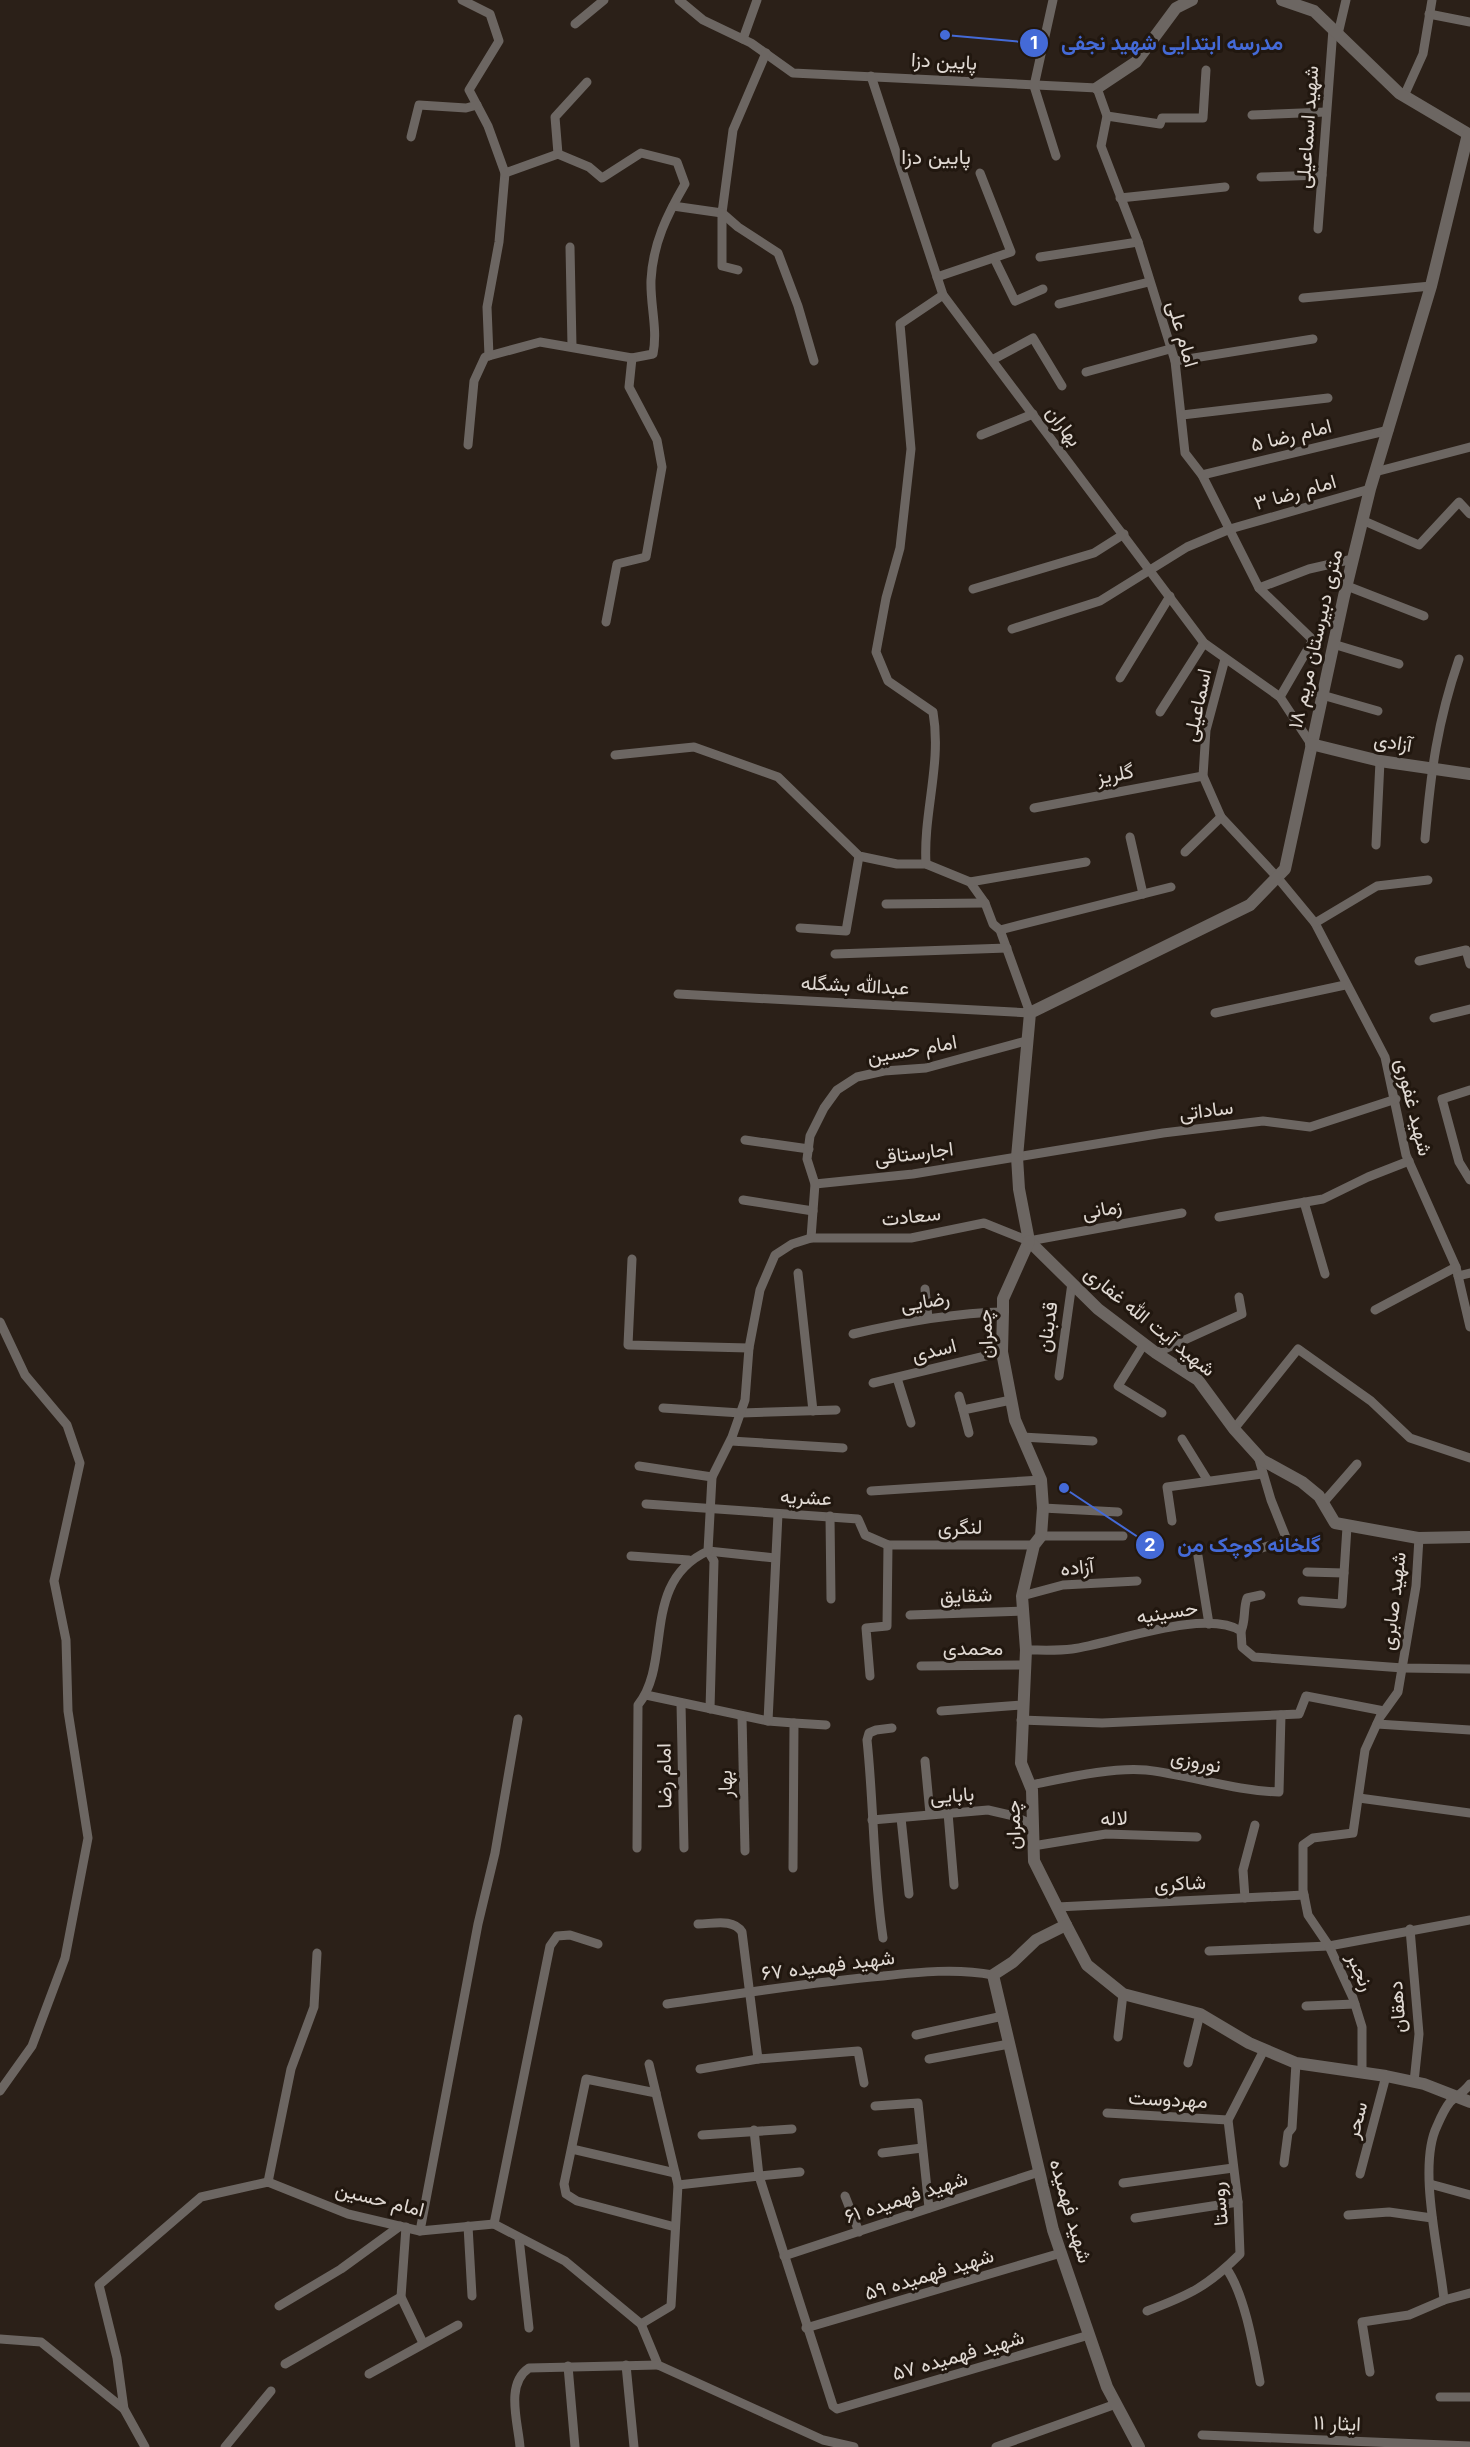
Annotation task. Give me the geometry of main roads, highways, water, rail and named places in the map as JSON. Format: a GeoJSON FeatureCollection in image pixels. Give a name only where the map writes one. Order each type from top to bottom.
{"type":"FeatureCollection","features":[{"type":"Feature","properties":{"kind":"place","name":"مدرسه ابتدایی شهید نجفی"},"geometry":{"type":"Point","coordinates":[945,35]}},
{"type":"Feature","properties":{"kind":"place","name":"گلخانه کوچک من"},"geometry":{"type":"Point","coordinates":[1064,1488]}},
{"type":"Feature","properties":{"kind":"district","name":"پایین دزا"},"geometry":{"type":"Point","coordinates":[936,156]}}]}
